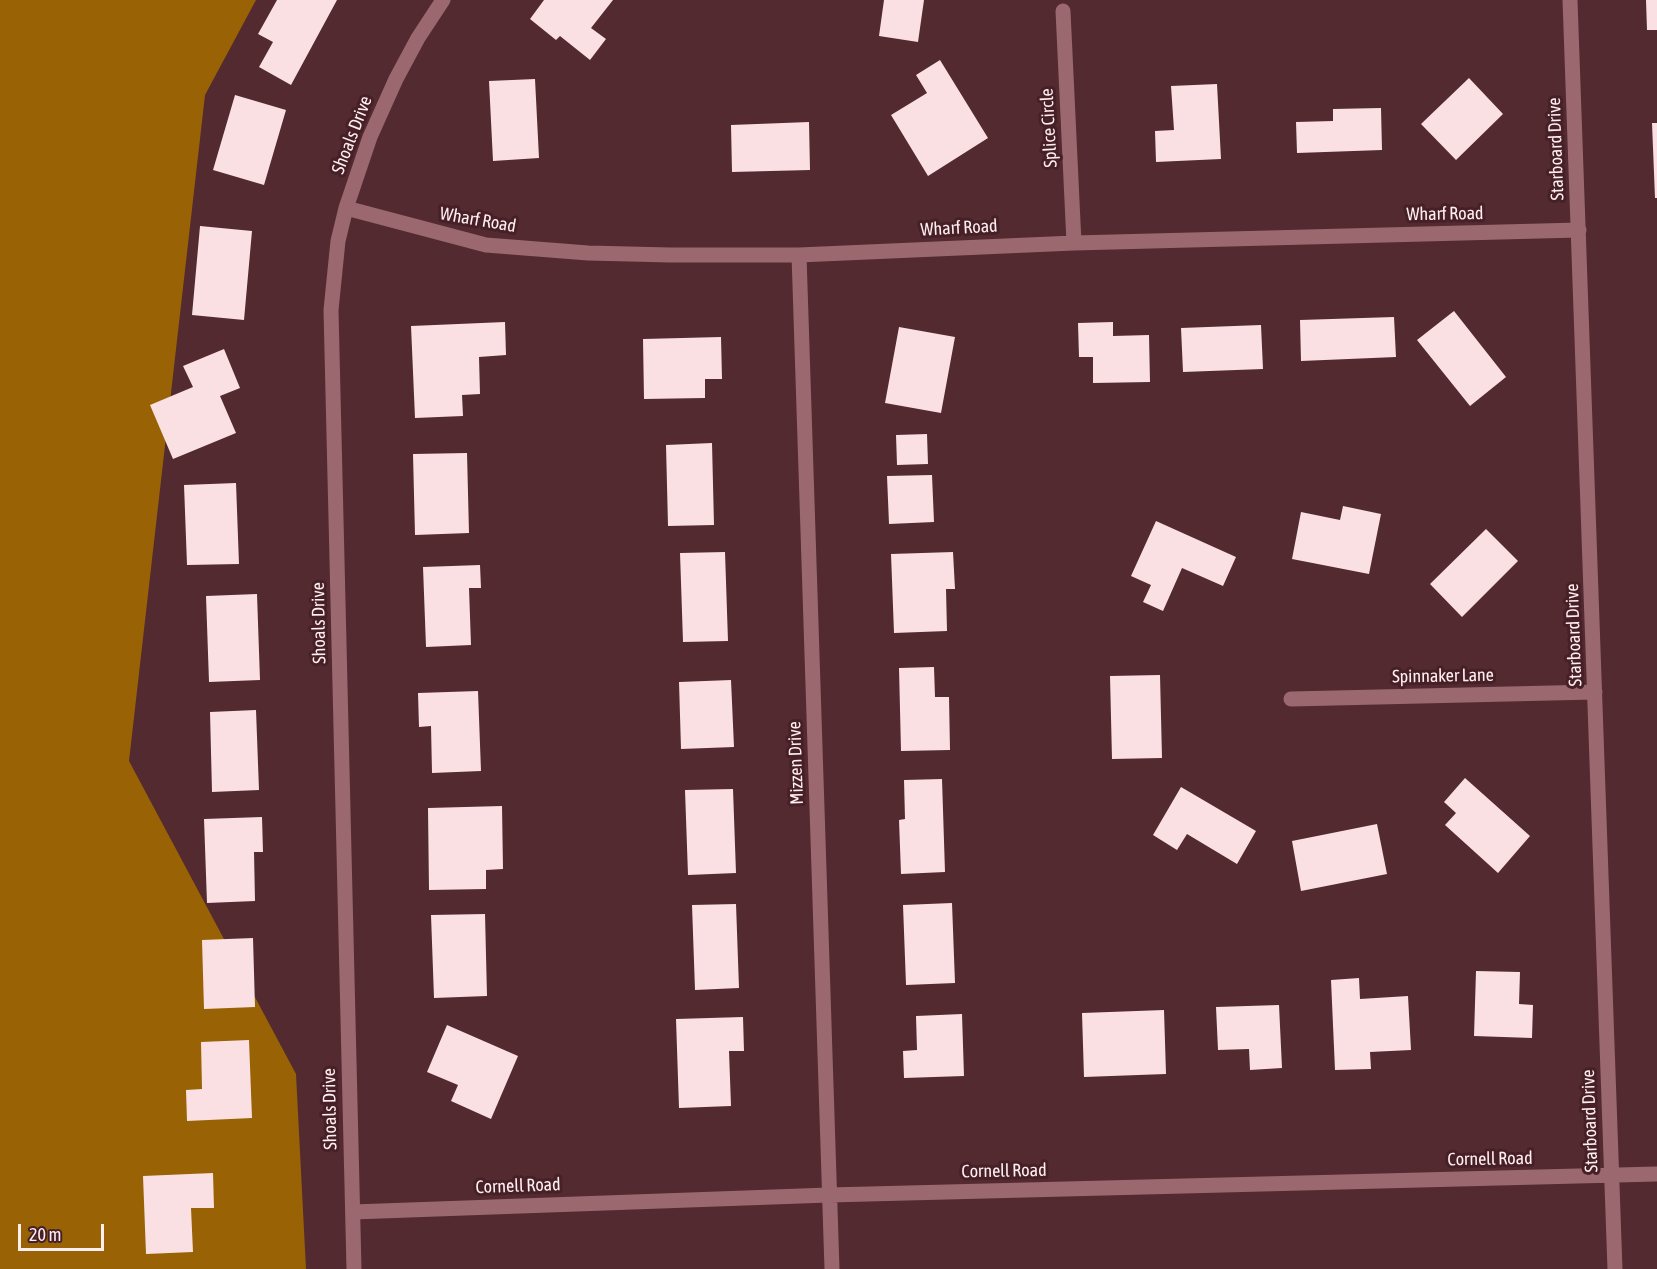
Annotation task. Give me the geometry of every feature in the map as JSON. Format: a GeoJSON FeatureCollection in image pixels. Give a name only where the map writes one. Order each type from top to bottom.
{"type":"FeatureCollection","features":[{"type":"Feature","properties":{"kind":"street","name":"Shoals Drive"},"geometry":{"type":"LineString","coordinates":[[354,1269],[330,310],[335,263],[346,208],[370,137],[382,108],[418,38],[443,0]]}},
{"type":"Feature","properties":{"kind":"street","name":"Starboard Drive"},"geometry":{"type":"LineString","coordinates":[[1570,0],[1615,1269]]}},
{"type":"Feature","properties":{"kind":"street","name":"Splice Circle"},"geometry":{"type":"LineString","coordinates":[[1063,11],[1074,243]]}},
{"type":"Feature","properties":{"kind":"street","name":"Wharf Road"},"geometry":{"type":"LineString","coordinates":[[346,208],[486,245],[588,253],[799,255],[1074,243],[1579,230]]}},
{"type":"Feature","properties":{"kind":"street","name":"Mizzen Drive"},"geometry":{"type":"LineString","coordinates":[[799,255],[832,1269]]}},
{"type":"Feature","properties":{"kind":"street","name":"Spinnaker Lane"},"geometry":{"type":"LineString","coordinates":[[1291,699],[1595,692]]}},
{"type":"Feature","properties":{"kind":"street","name":"Cornell Road"},"geometry":{"type":"LineString","coordinates":[[352,1212],[829,1195],[1657,1174]]}},
{"type":"Feature","properties":{"kind":"shaded area"},"geometry":{"type":"Polygon","coordinates":[[[0,0],[256,0],[205,95],[129,761],[296,1074],[306,1269],[0,1269],[0,0]]]}},
{"type":"Feature","properties":{"kind":"building"},"geometry":{"type":"Polygon","coordinates":[[[277,0],[337,0],[291,85],[259,67],[273,42],[258,34],[277,0]]]}},
{"type":"Feature","properties":{"kind":"building"},"geometry":{"type":"Polygon","coordinates":[[[544,0],[613,0],[591,28],[606,39],[590,60],[560,36],[556,40],[530,19],[544,0]]]}},
{"type":"Feature","properties":{"kind":"building"},"geometry":{"type":"Polygon","coordinates":[[[884,0],[924,0],[918,42],[879,36],[884,0]]]}},
{"type":"Feature","properties":{"kind":"building"},"geometry":{"type":"Polygon","coordinates":[[[1646,0],[1657,0],[1657,30],[1647,30],[1646,0]]]}},
{"type":"Feature","properties":{"kind":"building"},"geometry":{"type":"Polygon","coordinates":[[[940,60],[988,138],[928,176],[891,115],[927,93],[916,75],[940,60]]]}},
{"type":"Feature","properties":{"kind":"building"},"geometry":{"type":"Polygon","coordinates":[[[1469,78],[1503,114],[1456,160],[1421,124],[1469,78]]]}},
{"type":"Feature","properties":{"kind":"building"},"geometry":{"type":"Polygon","coordinates":[[[535,79],[539,158],[493,161],[489,81],[535,79]]]}},
{"type":"Feature","properties":{"kind":"building"},"geometry":{"type":"Polygon","coordinates":[[[1217,84],[1221,159],[1156,162],[1155,131],[1174,130],[1171,86],[1217,84]]]}},
{"type":"Feature","properties":{"kind":"building"},"geometry":{"type":"Polygon","coordinates":[[[235,95],[286,110],[264,185],[213,170],[235,95]]]}},
{"type":"Feature","properties":{"kind":"building"},"geometry":{"type":"Polygon","coordinates":[[[1381,108],[1382,150],[1297,153],[1296,122],[1333,121],[1333,109],[1381,108]]]}},
{"type":"Feature","properties":{"kind":"building"},"geometry":{"type":"Polygon","coordinates":[[[809,122],[810,170],[732,172],[731,125],[809,122]]]}},
{"type":"Feature","properties":{"kind":"building"},"geometry":{"type":"Polygon","coordinates":[[[1652,123],[1657,123],[1657,198],[1655,198],[1652,123]]]}},
{"type":"Feature","properties":{"kind":"building"},"geometry":{"type":"Polygon","coordinates":[[[200,226],[252,231],[244,320],[192,315],[200,226]]]}},
{"type":"Feature","properties":{"kind":"building"},"geometry":{"type":"Polygon","coordinates":[[[1454,311],[1506,377],[1470,406],[1417,340],[1454,311]]]}},
{"type":"Feature","properties":{"kind":"building"},"geometry":{"type":"Polygon","coordinates":[[[1394,317],[1396,357],[1301,361],[1300,320],[1394,317]]]}},
{"type":"Feature","properties":{"kind":"building"},"geometry":{"type":"Polygon","coordinates":[[[505,322],[506,355],[479,357],[480,394],[462,395],[463,416],[415,418],[411,326],[505,322]]]}},
{"type":"Feature","properties":{"kind":"building"},"geometry":{"type":"Polygon","coordinates":[[[1113,322],[1113,336],[1149,335],[1150,382],[1093,383],[1093,357],[1079,357],[1078,323],[1113,322]]]}},
{"type":"Feature","properties":{"kind":"building"},"geometry":{"type":"Polygon","coordinates":[[[1261,325],[1263,369],[1183,372],[1181,328],[1261,325]]]}},
{"type":"Feature","properties":{"kind":"building"},"geometry":{"type":"Polygon","coordinates":[[[899,327],[955,337],[941,413],[885,403],[899,327]]]}},
{"type":"Feature","properties":{"kind":"building"},"geometry":{"type":"Polygon","coordinates":[[[721,337],[722,379],[705,379],[705,398],[644,399],[643,339],[721,337]]]}},
{"type":"Feature","properties":{"kind":"building"},"geometry":{"type":"Polygon","coordinates":[[[224,349],[240,388],[220,396],[236,433],[173,459],[150,405],[193,387],[183,366],[224,349]]]}},
{"type":"Feature","properties":{"kind":"building"},"geometry":{"type":"Polygon","coordinates":[[[927,434],[928,464],[897,465],[896,435],[927,434]]]}},
{"type":"Feature","properties":{"kind":"building"},"geometry":{"type":"Polygon","coordinates":[[[712,443],[714,525],[668,526],[666,445],[712,443]]]}},
{"type":"Feature","properties":{"kind":"building"},"geometry":{"type":"Polygon","coordinates":[[[467,453],[469,533],[415,535],[413,454],[467,453]]]}},
{"type":"Feature","properties":{"kind":"building"},"geometry":{"type":"Polygon","coordinates":[[[932,475],[934,522],[889,524],[887,476],[932,475]]]}},
{"type":"Feature","properties":{"kind":"building"},"geometry":{"type":"Polygon","coordinates":[[[236,483],[239,564],[187,565],[184,485],[236,483]]]}},
{"type":"Feature","properties":{"kind":"building"},"geometry":{"type":"Polygon","coordinates":[[[1343,506],[1381,514],[1369,574],[1292,559],[1301,512],[1340,520],[1343,506]]]}},
{"type":"Feature","properties":{"kind":"building"},"geometry":{"type":"Polygon","coordinates":[[[1156,521],[1236,557],[1223,586],[1182,568],[1163,611],[1143,602],[1151,585],[1131,576],[1156,521]]]}},
{"type":"Feature","properties":{"kind":"building"},"geometry":{"type":"Polygon","coordinates":[[[1486,529],[1518,561],[1462,617],[1430,584],[1486,529]]]}},
{"type":"Feature","properties":{"kind":"building"},"geometry":{"type":"Polygon","coordinates":[[[725,552],[728,641],[683,642],[680,553],[725,552]]]}},
{"type":"Feature","properties":{"kind":"building"},"geometry":{"type":"Polygon","coordinates":[[[953,552],[955,589],[946,589],[947,631],[894,633],[891,554],[953,552]]]}},
{"type":"Feature","properties":{"kind":"building"},"geometry":{"type":"Polygon","coordinates":[[[480,565],[481,588],[469,588],[471,645],[426,647],[423,567],[480,565]]]}},
{"type":"Feature","properties":{"kind":"building"},"geometry":{"type":"Polygon","coordinates":[[[257,594],[260,680],[209,682],[206,596],[257,594]]]}},
{"type":"Feature","properties":{"kind":"building"},"geometry":{"type":"Polygon","coordinates":[[[934,667],[935,697],[949,697],[950,750],[901,751],[899,668],[934,667]]]}},
{"type":"Feature","properties":{"kind":"building"},"geometry":{"type":"Polygon","coordinates":[[[1160,675],[1162,758],[1112,759],[1110,676],[1160,675]]]}},
{"type":"Feature","properties":{"kind":"building"},"geometry":{"type":"Polygon","coordinates":[[[731,680],[734,747],[681,749],[679,682],[731,680]]]}},
{"type":"Feature","properties":{"kind":"building"},"geometry":{"type":"Polygon","coordinates":[[[478,691],[481,771],[432,773],[431,726],[419,727],[418,693],[478,691]]]}},
{"type":"Feature","properties":{"kind":"building"},"geometry":{"type":"Polygon","coordinates":[[[256,710],[259,790],[212,792],[210,712],[256,710]]]}},
{"type":"Feature","properties":{"kind":"building"},"geometry":{"type":"Polygon","coordinates":[[[1465,778],[1530,836],[1498,873],[1445,825],[1456,813],[1444,802],[1465,778]]]}},
{"type":"Feature","properties":{"kind":"building"},"geometry":{"type":"Polygon","coordinates":[[[942,779],[945,872],[901,874],[899,820],[905,819],[904,780],[942,779]]]}},
{"type":"Feature","properties":{"kind":"building"},"geometry":{"type":"Polygon","coordinates":[[[1181,787],[1256,831],[1237,864],[1187,834],[1177,850],[1153,835],[1181,787]]]}},
{"type":"Feature","properties":{"kind":"building"},"geometry":{"type":"Polygon","coordinates":[[[733,789],[736,873],[688,875],[685,790],[733,789]]]}},
{"type":"Feature","properties":{"kind":"building"},"geometry":{"type":"Polygon","coordinates":[[[502,806],[503,869],[486,870],[486,889],[429,890],[428,808],[502,806]]]}},
{"type":"Feature","properties":{"kind":"building"},"geometry":{"type":"Polygon","coordinates":[[[262,817],[263,852],[254,852],[255,901],[207,903],[204,819],[262,817]]]}},
{"type":"Feature","properties":{"kind":"building"},"geometry":{"type":"Polygon","coordinates":[[[1377,824],[1387,874],[1301,891],[1292,841],[1377,824]]]}},
{"type":"Feature","properties":{"kind":"building"},"geometry":{"type":"Polygon","coordinates":[[[952,903],[955,983],[906,985],[903,905],[952,903]]]}},
{"type":"Feature","properties":{"kind":"building"},"geometry":{"type":"Polygon","coordinates":[[[736,904],[739,988],[695,990],[692,905],[736,904]]]}},
{"type":"Feature","properties":{"kind":"building"},"geometry":{"type":"Polygon","coordinates":[[[485,914],[487,996],[434,998],[431,915],[485,914]]]}},
{"type":"Feature","properties":{"kind":"building"},"geometry":{"type":"Polygon","coordinates":[[[253,938],[255,1007],[204,1009],[202,940],[253,938]]]}},
{"type":"Feature","properties":{"kind":"building"},"geometry":{"type":"Polygon","coordinates":[[[1476,971],[1520,972],[1519,1004],[1533,1005],[1532,1038],[1474,1036],[1476,971]]]}},
{"type":"Feature","properties":{"kind":"building"},"geometry":{"type":"Polygon","coordinates":[[[1359,978],[1360,999],[1408,996],[1411,1050],[1370,1052],[1371,1069],[1335,1070],[1331,980],[1359,978]]]}},
{"type":"Feature","properties":{"kind":"building"},"geometry":{"type":"Polygon","coordinates":[[[1279,1005],[1282,1068],[1250,1070],[1249,1049],[1218,1050],[1216,1007],[1279,1005]]]}},
{"type":"Feature","properties":{"kind":"building"},"geometry":{"type":"Polygon","coordinates":[[[1164,1010],[1166,1074],[1084,1077],[1082,1013],[1164,1010]]]}},
{"type":"Feature","properties":{"kind":"building"},"geometry":{"type":"Polygon","coordinates":[[[962,1014],[964,1076],[904,1078],[903,1051],[917,1050],[916,1016],[962,1014]]]}},
{"type":"Feature","properties":{"kind":"building"},"geometry":{"type":"Polygon","coordinates":[[[743,1017],[744,1051],[729,1051],[731,1106],[679,1108],[676,1019],[743,1017]]]}},
{"type":"Feature","properties":{"kind":"building"},"geometry":{"type":"Polygon","coordinates":[[[447,1025],[518,1056],[491,1119],[451,1101],[458,1085],[427,1072],[447,1025]]]}},
{"type":"Feature","properties":{"kind":"building"},"geometry":{"type":"Polygon","coordinates":[[[249,1040],[252,1118],[187,1121],[186,1090],[202,1089],[201,1042],[249,1040]]]}},
{"type":"Feature","properties":{"kind":"building"},"geometry":{"type":"Polygon","coordinates":[[[213,1173],[214,1208],[191,1208],[193,1252],[146,1254],[143,1176],[213,1173]]]}}]}
